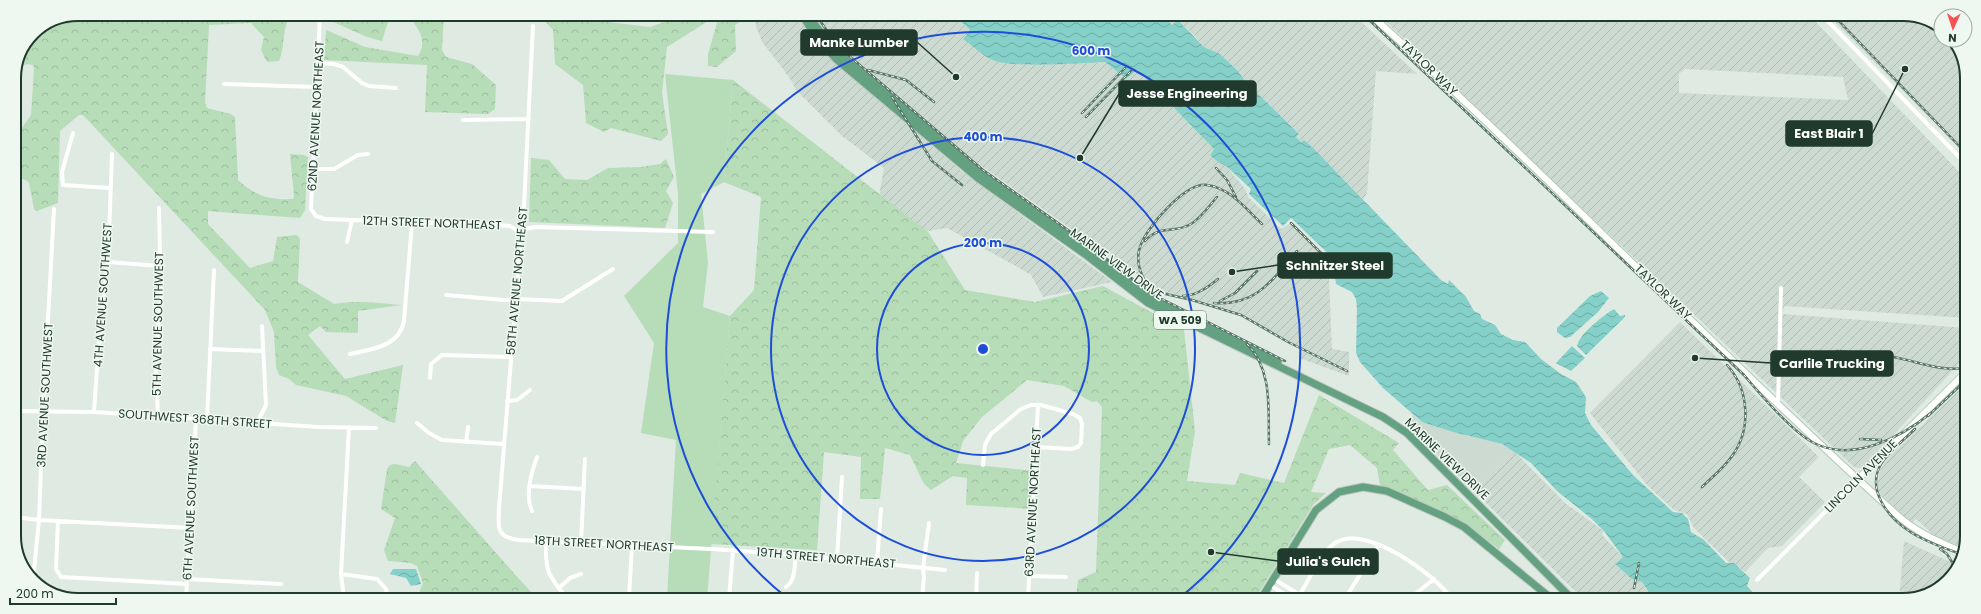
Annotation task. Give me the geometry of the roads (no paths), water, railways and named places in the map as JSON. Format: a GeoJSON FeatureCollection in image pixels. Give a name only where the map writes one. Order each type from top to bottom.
{"type":"FeatureCollection","features":[{"type":"Feature","properties":{"kind":"main road","name":"MARINE VIEW DRIVE"},"geometry":{"type":"LineString","coordinates":[[806,21],[817,38],[832,55],[973,174],[1086,255],[1148,303],[1382,417],[1407,433],[1566,593]]}},
{"type":"Feature","properties":{"kind":"main road","name":"MARINE VIEW DRIVE"},"geometry":{"type":"LineString","coordinates":[[812,21],[826,41],[836,51],[938,138],[986,177],[1069,235],[1152,298],[1379,411],[1400,423],[1419,440],[1572,593]]}},
{"type":"Feature","properties":{"kind":"main road"},"geometry":{"type":"LineString","coordinates":[[1265,593],[1308,522],[1319,507],[1339,492],[1354,487],[1371,487],[1387,491],[1411,501],[1464,528],[1544,593]]}},
{"type":"Feature","properties":{"kind":"street","name":"62ND AVENUE NORTHEAST"},"geometry":{"type":"LineString","coordinates":[[316,216],[311,209],[320,21]]}},
{"type":"Feature","properties":{"kind":"street","name":"TAYLOR WAY"},"geometry":{"type":"LineString","coordinates":[[1377,21],[1582,214],[1858,480],[1911,528],[1958,550]]}},
{"type":"Feature","properties":{"kind":"street"},"geometry":{"type":"LineString","coordinates":[[1828,21],[1960,158]]}},
{"type":"Feature","properties":{"kind":"street","name":"58TH AVENUE NORTHEAST"},"geometry":{"type":"LineString","coordinates":[[502,535],[498,522],[503,444],[521,237],[520,232],[523,225],[534,26]]}},
{"type":"Feature","properties":{"kind":"street"},"geometry":{"type":"LineString","coordinates":[[318,62],[338,65],[346,69],[362,83],[369,86],[396,88]]}},
{"type":"Feature","properties":{"kind":"street"},"geometry":{"type":"LineString","coordinates":[[224,84],[317,87]]}},
{"type":"Feature","properties":{"kind":"street"},"geometry":{"type":"LineString","coordinates":[[463,120],[529,119]]}},
{"type":"Feature","properties":{"kind":"street"},"geometry":{"type":"LineString","coordinates":[[73,133],[62,172],[63,185],[110,188]]}},
{"type":"Feature","properties":{"kind":"street","name":"4TH AVENUE SOUTHWEST"},"geometry":{"type":"LineString","coordinates":[[94,412],[100,326],[108,262],[112,154]]}},
{"type":"Feature","properties":{"kind":"street"},"geometry":{"type":"LineString","coordinates":[[314,169],[334,169],[358,155],[368,154]]}},
{"type":"Feature","properties":{"kind":"street","name":"5TH AVENUE SOUTHWEST"},"geometry":{"type":"LineString","coordinates":[[158,415],[155,355],[161,300],[159,208]]}},
{"type":"Feature","properties":{"kind":"street","name":"3RD AVENUE SOUTHWEST"},"geometry":{"type":"LineString","coordinates":[[34,572],[39,520],[43,411],[54,209]]}},
{"type":"Feature","properties":{"kind":"street","name":"12TH STREET NORTHEAST"},"geometry":{"type":"LineString","coordinates":[[316,216],[325,220],[510,226],[520,232]]}},
{"type":"Feature","properties":{"kind":"street"},"geometry":{"type":"LineString","coordinates":[[347,242],[352,220]]}},
{"type":"Feature","properties":{"kind":"street"},"geometry":{"type":"LineString","coordinates":[[350,354],[386,345],[393,341],[400,332],[404,320],[412,223]]}},
{"type":"Feature","properties":{"kind":"street"},"geometry":{"type":"LineString","coordinates":[[520,232],[524,228],[535,227],[713,232]]}},
{"type":"Feature","properties":{"kind":"street"},"geometry":{"type":"LineString","coordinates":[[108,262],[160,266]]}},
{"type":"Feature","properties":{"kind":"street"},"geometry":{"type":"LineString","coordinates":[[446,295],[515,300],[562,301],[613,269]]}},
{"type":"Feature","properties":{"kind":"street","name":"6TH AVENUE SOUTHWEST"},"geometry":{"type":"LineString","coordinates":[[207,419],[214,270]]}},
{"type":"Feature","properties":{"kind":"street"},"geometry":{"type":"LineString","coordinates":[[1778,404],[1781,288]]}},
{"type":"Feature","properties":{"kind":"street"},"geometry":{"type":"LineString","coordinates":[[257,423],[266,405],[262,326]]}},
{"type":"Feature","properties":{"kind":"street"},"geometry":{"type":"LineString","coordinates":[[210,349],[263,351]]}},
{"type":"Feature","properties":{"kind":"street"},"geometry":{"type":"LineString","coordinates":[[430,378],[431,364],[442,355],[511,357]]}},
{"type":"Feature","properties":{"kind":"street","name":"LINCOLN AVENUE"},"geometry":{"type":"LineString","coordinates":[[1757,580],[1960,378]]}},
{"type":"Feature","properties":{"kind":"street"},"geometry":{"type":"LineString","coordinates":[[507,401],[517,400],[530,390]]}},
{"type":"Feature","properties":{"kind":"street"},"geometry":{"type":"LineString","coordinates":[[983,465],[986,442],[993,430],[1021,409],[1038,405],[1079,417],[1082,424],[1081,443],[1078,448],[1036,447]]}},
{"type":"Feature","properties":{"kind":"street","name":"63RD AVENUE NORTHEAST"},"geometry":{"type":"LineString","coordinates":[[1028,593],[1038,405]]}},
{"type":"Feature","properties":{"kind":"street","name":"SOUTHWEST 368TH STREET"},"geometry":{"type":"LineString","coordinates":[[21,411],[158,415],[257,423],[376,428]]}},
{"type":"Feature","properties":{"kind":"street","name":"6TH AVENUE SOUTHWEST"},"geometry":{"type":"LineString","coordinates":[[186,593],[196,419]]}},
{"type":"Feature","properties":{"kind":"street"},"geometry":{"type":"LineString","coordinates":[[417,423],[428,433],[438,439],[503,444]]}},
{"type":"Feature","properties":{"kind":"street"},"geometry":{"type":"LineString","coordinates":[[466,442],[468,427]]}},
{"type":"Feature","properties":{"kind":"street"},"geometry":{"type":"LineString","coordinates":[[343,593],[341,574],[349,428]]}},
{"type":"Feature","properties":{"kind":"street"},"geometry":{"type":"LineString","coordinates":[[532,511],[529,502],[530,486],[531,477],[537,458]]}},
{"type":"Feature","properties":{"kind":"street"},"geometry":{"type":"LineString","coordinates":[[581,542],[585,459]]}},
{"type":"Feature","properties":{"kind":"street"},"geometry":{"type":"LineString","coordinates":[[837,559],[842,477]]}},
{"type":"Feature","properties":{"kind":"street"},"geometry":{"type":"LineString","coordinates":[[530,486],[584,489]]}},
{"type":"Feature","properties":{"kind":"street"},"geometry":{"type":"LineString","coordinates":[[877,562],[881,508]]}},
{"type":"Feature","properties":{"kind":"street"},"geometry":{"type":"LineString","coordinates":[[21,518],[190,528]]}},
{"type":"Feature","properties":{"kind":"street"},"geometry":{"type":"LineString","coordinates":[[58,521],[56,569],[57,573],[63,577],[281,584]]}},
{"type":"Feature","properties":{"kind":"street"},"geometry":{"type":"LineString","coordinates":[[923,593],[923,568],[929,522]]}},
{"type":"Feature","properties":{"kind":"street","name":"18TH STREET NORTHEAST"},"geometry":{"type":"LineString","coordinates":[[502,535],[511,539],[707,549]]}},
{"type":"Feature","properties":{"kind":"street"},"geometry":{"type":"LineString","coordinates":[[1300,593],[1324,555],[1335,543],[1354,538],[1378,546],[1410,561],[1434,579],[1447,593]]}},
{"type":"Feature","properties":{"kind":"street"},"geometry":{"type":"LineString","coordinates":[[546,541],[546,566],[551,578],[562,593]]}},
{"type":"Feature","properties":{"kind":"street"},"geometry":{"type":"LineString","coordinates":[[629,593],[632,545]]}},
{"type":"Feature","properties":{"kind":"street"},"geometry":{"type":"LineString","coordinates":[[1349,593],[1378,546]]}},
{"type":"Feature","properties":{"kind":"street","name":"19TH STREET NORTHEAST"},"geometry":{"type":"LineString","coordinates":[[707,549],[877,562],[945,570]]}},
{"type":"Feature","properties":{"kind":"street"},"geometry":{"type":"LineString","coordinates":[[729,593],[733,550]]}},
{"type":"Feature","properties":{"kind":"street"},"geometry":{"type":"LineString","coordinates":[[786,587],[793,577],[796,555]]}},
{"type":"Feature","properties":{"kind":"street"},"geometry":{"type":"LineString","coordinates":[[976,593],[977,573]]}},
{"type":"Feature","properties":{"kind":"street"},"geometry":{"type":"LineString","coordinates":[[341,574],[368,576],[381,581],[387,593]]}},
{"type":"Feature","properties":{"kind":"street"},"geometry":{"type":"LineString","coordinates":[[558,588],[570,578],[581,574]]}},
{"type":"Feature","properties":{"kind":"street"},"geometry":{"type":"LineString","coordinates":[[1029,576],[1066,577]]}},
{"type":"Feature","properties":{"kind":"street"},"geometry":{"type":"LineString","coordinates":[[1416,593],[1434,579]]}},
{"type":"Feature","properties":{"kind":"street"},"geometry":{"type":"LineString","coordinates":[[1272,582],[1291,593]]}},
{"type":"Feature","properties":{"kind":"street"},"geometry":{"type":"LineString","coordinates":[[1272,582],[1285,593]]}},
{"type":"Feature","properties":{"kind":"water"},"geometry":{"type":"Polygon","coordinates":[[[960,21],[1168,21],[1172,25],[1179,21],[1204,47],[1220,54],[1237,70],[1246,82],[1299,134],[1296,137],[1301,142],[1304,140],[1313,148],[1441,280],[1448,284],[1449,280],[1466,297],[1474,311],[1480,314],[1482,319],[1495,325],[1501,334],[1513,340],[1525,342],[1541,359],[1561,374],[1576,382],[1586,397],[1585,413],[1591,425],[1633,475],[1673,512],[1682,513],[1688,519],[1691,532],[1704,540],[1726,563],[1734,563],[1750,578],[1747,586],[1754,593],[1648,593],[1642,582],[1632,579],[1615,564],[1623,557],[1604,531],[1593,520],[1557,491],[1531,463],[1502,444],[1453,432],[1422,422],[1383,388],[1360,362],[1356,353],[1356,299],[1352,292],[1336,284],[1335,277],[1329,272],[1338,263],[1291,218],[1283,226],[1249,194],[1251,189],[1226,166],[1218,162],[1210,155],[1214,149],[1137,70],[1126,79],[1105,62],[1028,65],[999,62],[990,59],[963,39],[970,30],[960,21]]]}},
{"type":"Feature","properties":{"kind":"water"},"geometry":{"type":"Polygon","coordinates":[[[1601,291],[1609,298],[1598,312],[1570,337],[1565,338],[1557,332],[1557,328],[1590,296],[1601,291]]]}},
{"type":"Feature","properties":{"kind":"water"},"geometry":{"type":"Polygon","coordinates":[[[1614,309],[1620,316],[1625,315],[1625,317],[1586,355],[1577,346],[1582,336],[1592,325],[1614,309]]]}},
{"type":"Feature","properties":{"kind":"water"},"geometry":{"type":"Polygon","coordinates":[[[1572,346],[1585,358],[1571,371],[1556,363],[1572,346]]]}},
{"type":"Feature","properties":{"kind":"water"},"geometry":{"type":"Polygon","coordinates":[[[393,569],[416,569],[421,584],[411,586],[406,578],[390,574],[393,569]]]}},
{"type":"Feature","properties":{"kind":"railway"},"geometry":{"type":"LineString","coordinates":[[820,21],[832,38],[848,55],[983,170],[1082,240],[1152,294],[1285,361]]}},
{"type":"Feature","properties":{"kind":"railway"},"geometry":{"type":"LineString","coordinates":[[1370,21],[1744,375],[1786,422],[1805,438],[1829,448],[1845,450],[1861,449],[1892,438],[1932,412]]}},
{"type":"Feature","properties":{"kind":"railway"},"geometry":{"type":"LineString","coordinates":[[1839,21],[1960,147]]}},
{"type":"Feature","properties":{"kind":"railway"},"geometry":{"type":"LineString","coordinates":[[1082,113],[1125,68]]}},
{"type":"Feature","properties":{"kind":"railway"},"geometry":{"type":"LineString","coordinates":[[868,70],[906,80],[934,102]]}},
{"type":"Feature","properties":{"kind":"railway"},"geometry":{"type":"LineString","coordinates":[[1086,117],[1131,71]]}},
{"type":"Feature","properties":{"kind":"railway"},"geometry":{"type":"LineString","coordinates":[[892,97],[932,161],[962,185]]}},
{"type":"Feature","properties":{"kind":"railway"},"geometry":{"type":"LineString","coordinates":[[1216,168],[1227,180],[1236,197]]}},
{"type":"Feature","properties":{"kind":"railway"},"geometry":{"type":"LineString","coordinates":[[1155,290],[1146,282],[1140,271],[1138,259],[1140,247],[1150,228],[1158,218],[1178,198],[1189,191],[1198,186],[1207,185],[1223,190],[1244,206],[1262,224]]}},
{"type":"Feature","properties":{"kind":"railway"},"geometry":{"type":"LineString","coordinates":[[1145,241],[1156,233],[1185,227],[1191,224],[1202,215],[1217,197]]}},
{"type":"Feature","properties":{"kind":"railway"},"geometry":{"type":"LineString","coordinates":[[1291,223],[1334,266]]}},
{"type":"Feature","properties":{"kind":"railway"},"geometry":{"type":"LineString","coordinates":[[1214,303],[1229,303],[1253,296],[1280,272],[1297,251]]}},
{"type":"Feature","properties":{"kind":"railway"},"geometry":{"type":"LineString","coordinates":[[1220,301],[1235,293],[1257,271]]}},
{"type":"Feature","properties":{"kind":"railway"},"geometry":{"type":"LineString","coordinates":[[1183,296],[1202,290],[1218,279]]}},
{"type":"Feature","properties":{"kind":"railway"},"geometry":{"type":"LineString","coordinates":[[1157,292],[1192,300],[1241,315],[1288,342],[1347,371]]}},
{"type":"Feature","properties":{"kind":"railway"},"geometry":{"type":"LineString","coordinates":[[1247,344],[1255,354],[1265,378],[1268,404],[1269,444]]}},
{"type":"Feature","properties":{"kind":"railway"},"geometry":{"type":"LineString","coordinates":[[1837,351],[1893,357],[1947,369],[1960,369]]}},
{"type":"Feature","properties":{"kind":"railway"},"geometry":{"type":"LineString","coordinates":[[1702,487],[1729,460],[1743,434],[1745,422],[1744,397],[1740,386],[1727,365]]}},
{"type":"Feature","properties":{"kind":"railway"},"geometry":{"type":"LineString","coordinates":[[1928,416],[1960,386]]}},
{"type":"Feature","properties":{"kind":"railway"},"geometry":{"type":"LineString","coordinates":[[1915,429],[1892,450],[1881,464],[1877,474],[1876,483],[1878,493],[1887,511],[1901,525],[1928,542],[1957,553]]}},
{"type":"Feature","properties":{"kind":"railway"},"geometry":{"type":"LineString","coordinates":[[1860,439],[1881,440]]}},
{"type":"Feature","properties":{"kind":"railway"},"geometry":{"type":"LineString","coordinates":[[1940,549],[1947,554],[1953,563]]}},
{"type":"Feature","properties":{"kind":"railway"},"geometry":{"type":"LineString","coordinates":[[1634,588],[1639,563]]}},
{"type":"Feature","properties":{"kind":"place","name":"East Blair 1"},"geometry":{"type":"Point","coordinates":[1905,69]}},
{"type":"Feature","properties":{"kind":"place","name":"Manke Lumber"},"geometry":{"type":"Point","coordinates":[956,77]}},
{"type":"Feature","properties":{"kind":"place","name":"Jesse Engineering"},"geometry":{"type":"Point","coordinates":[1080,158]}},
{"type":"Feature","properties":{"kind":"place","name":"Schnitzer Steel"},"geometry":{"type":"Point","coordinates":[1232,272]}},
{"type":"Feature","properties":{"kind":"place","name":"Carlile Trucking"},"geometry":{"type":"Point","coordinates":[1695,358]}},
{"type":"Feature","properties":{"kind":"place","name":"Julia's Gulch"},"geometry":{"type":"Point","coordinates":[1211,552]}}]}
